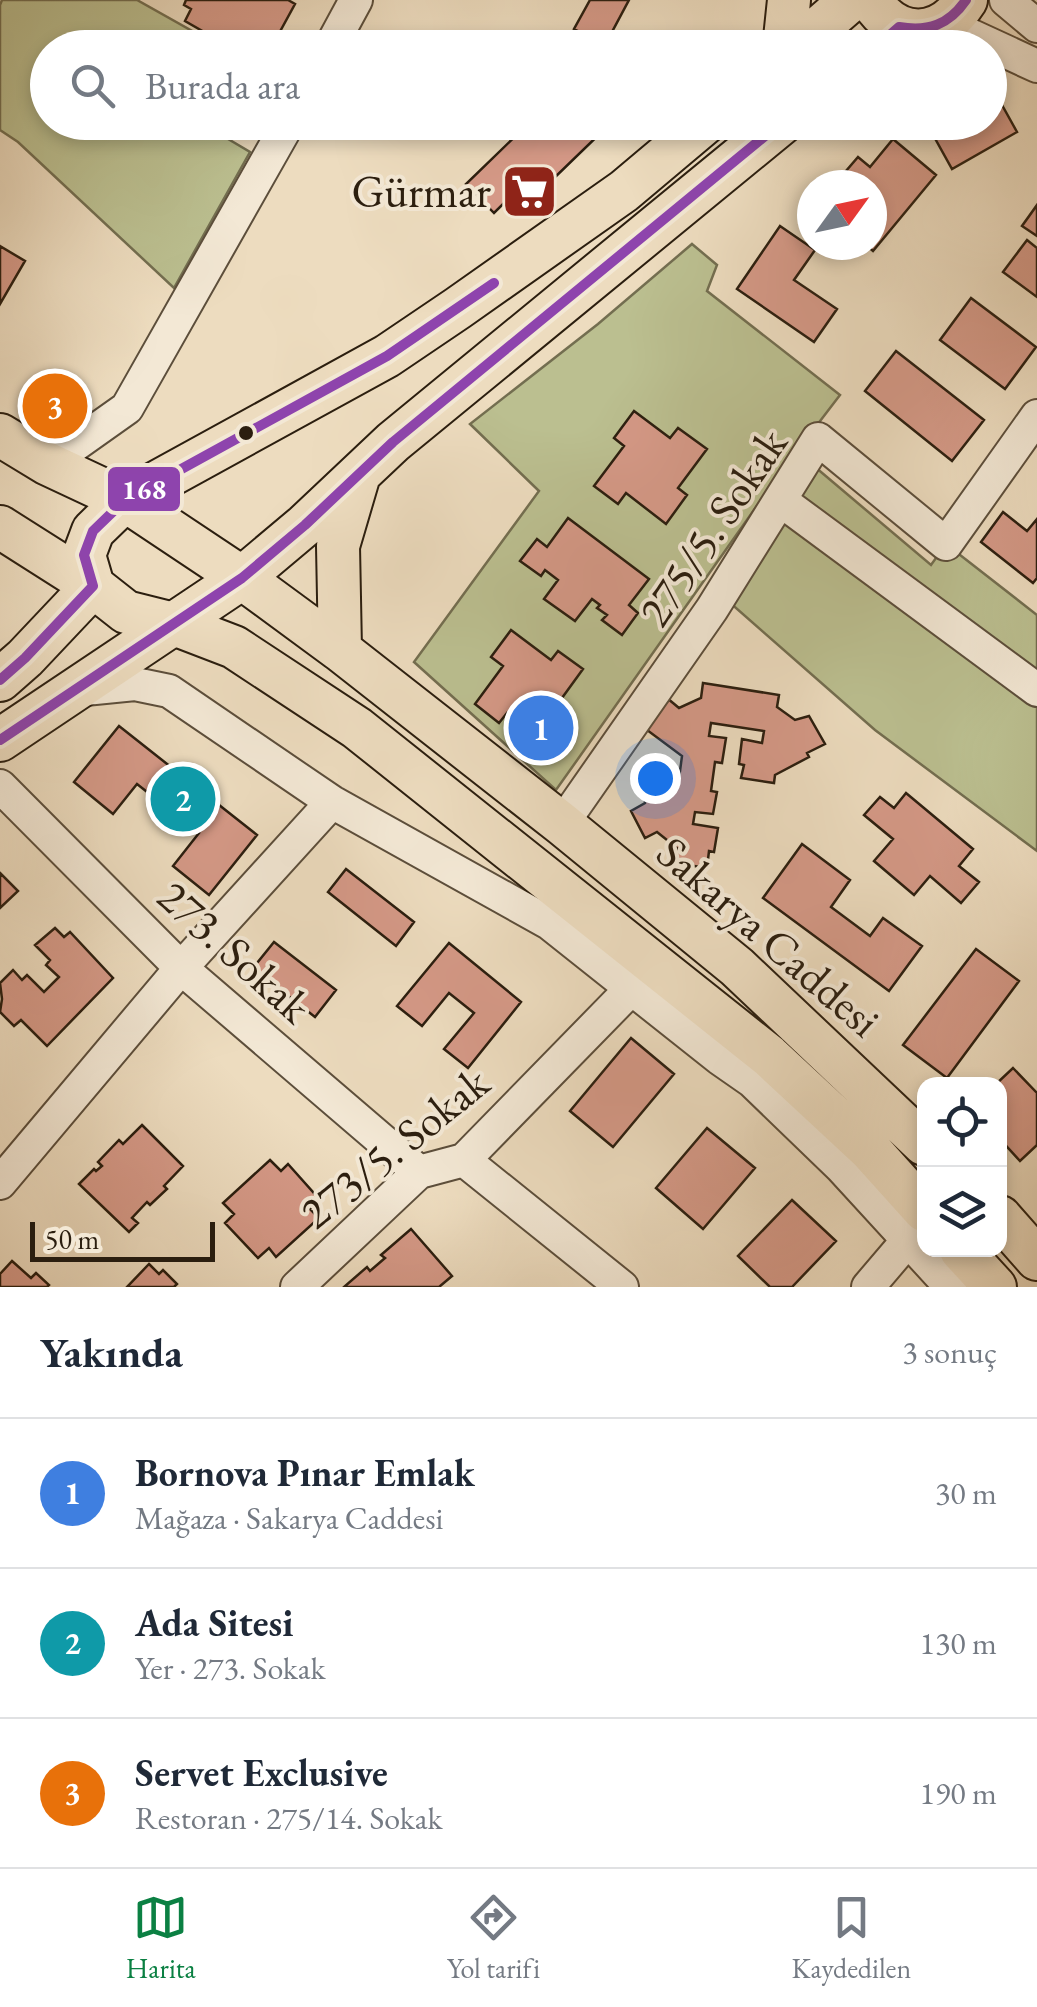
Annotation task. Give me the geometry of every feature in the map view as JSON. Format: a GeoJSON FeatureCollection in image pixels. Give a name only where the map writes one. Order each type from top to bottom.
{"type":"FeatureCollection","features":[{"type":"Feature","properties":{"kind":"main road"},"geometry":{"type":"LineString","coordinates":[[786,30],[789,0]]}},
{"type":"Feature","properties":{"kind":"main road"},"geometry":{"type":"LineString","coordinates":[[817,30],[852,0]]}},
{"type":"Feature","properties":{"kind":"main road"},"geometry":{"type":"LineString","coordinates":[[931,30],[956,12]]}},
{"type":"Feature","properties":{"kind":"main road"},"geometry":{"type":"LineString","coordinates":[[881,25],[909,30]]}},
{"type":"Feature","properties":{"kind":"main road"},"geometry":{"type":"LineString","coordinates":[[93,586],[84,555],[93,531],[126,500],[386,356],[624,191],[685,140]]}},
{"type":"Feature","properties":{"kind":"main road"},"geometry":{"type":"LineString","coordinates":[[0,740],[242,578],[408,430],[760,140]]}},
{"type":"Feature","properties":{"kind":"main road","name":"Sakarya Caddesi"},"geometry":{"type":"LineString","coordinates":[[0,435],[48,464],[126,500],[340,650],[737,967],[917,1137]]}},
{"type":"Feature","properties":{"kind":"main road"},"geometry":{"type":"LineString","coordinates":[[340,650],[338,546],[360,474]]}},
{"type":"Feature","properties":{"kind":"main road"},"geometry":{"type":"LineString","coordinates":[[0,527],[93,586]]}},
{"type":"Feature","properties":{"kind":"main road"},"geometry":{"type":"LineString","coordinates":[[0,680],[93,586]]}},
{"type":"Feature","properties":{"kind":"main road","name":"Sakarya Caddesi"},"geometry":{"type":"LineString","coordinates":[[93,586],[126,612],[174,624],[234,647],[357,728],[761,1069],[870,1150],[916,1225]]}},
{"type":"Feature","properties":{"kind":"main road"},"geometry":{"type":"LineString","coordinates":[[1007,1226],[1037,1259]]}},
{"type":"Feature","properties":{"kind":"main road"},"geometry":{"type":"LineString","coordinates":[[967,1257],[995,1287]]}},
{"type":"Feature","properties":{"kind":"street"},"geometry":{"type":"LineString","coordinates":[[340,30],[356,0]]}},
{"type":"Feature","properties":{"kind":"street"},"geometry":{"type":"LineString","coordinates":[[1006,0],[1037,26]]}},
{"type":"Feature","properties":{"kind":"street"},"geometry":{"type":"LineString","coordinates":[[956,12],[983,30]]}},
{"type":"Feature","properties":{"kind":"street"},"geometry":{"type":"LineString","coordinates":[[1007,46],[1037,66]]}},
{"type":"Feature","properties":{"kind":"street"},"geometry":{"type":"LineString","coordinates":[[48,464],[126,408],[278,140]]}},
{"type":"Feature","properties":{"kind":"street","name":"275/5. Sokak"},"geometry":{"type":"LineString","coordinates":[[562,824],[712,610],[818,438],[946,544],[1037,416]]}},
{"type":"Feature","properties":{"kind":"street"},"geometry":{"type":"LineString","coordinates":[[780,500],[1037,690]]}},
{"type":"Feature","properties":{"kind":"street"},"geometry":{"type":"LineString","coordinates":[[75,690],[135,684],[169,691],[332,802],[549,922],[719,1058],[761,1069]]}},
{"type":"Feature","properties":{"kind":"street","name":"273. Sokak"},"geometry":{"type":"LineString","coordinates":[[0,786],[181,968],[419,1172]]}},
{"type":"Feature","properties":{"kind":"street"},"geometry":{"type":"LineString","coordinates":[[0,1183],[181,968],[332,802]]}},
{"type":"Feature","properties":{"kind":"street","name":"273/5. Sokak"},"geometry":{"type":"LineString","coordinates":[[297,1287],[419,1172],[464,1160],[631,989]]}},
{"type":"Feature","properties":{"kind":"street"},"geometry":{"type":"LineString","coordinates":[[464,1160],[622,1287]]}},
{"type":"Feature","properties":{"kind":"street"},"geometry":{"type":"LineString","coordinates":[[868,1287],[916,1225],[951,1287]]}},
{"type":"Feature","properties":{"kind":"green space"},"geometry":{"type":"Polygon","coordinates":[[[2,0],[137,0],[190,30],[30,30],[30,140],[230,140],[250,152],[174,288],[18,142],[0,130],[2,0]]]}},
{"type":"Feature","properties":{"kind":"green space"},"geometry":{"type":"Polygon","coordinates":[[[692,244],[717,265],[707,291],[840,395],[778,476],[556,790],[414,662],[539,491],[470,424],[692,244]]]}},
{"type":"Feature","properties":{"kind":"green space"},"geometry":{"type":"Polygon","coordinates":[[[808,461],[931,565],[946,544],[1037,615],[1037,851],[875,730],[728,601],[808,461]]]}},
{"type":"Feature","properties":{"kind":"building"},"geometry":{"type":"Polygon","coordinates":[[[186,0],[288,0],[295,4],[281,30],[201,30],[185,21],[191,9],[184,5],[186,0]]]}},
{"type":"Feature","properties":{"kind":"building"},"geometry":{"type":"Polygon","coordinates":[[[590,0],[629,0],[613,30],[574,29],[590,0]]]}},
{"type":"Feature","properties":{"kind":"building"},"geometry":{"type":"Polygon","coordinates":[[[1007,114],[1017,132],[1007,138],[1007,114]]]}},
{"type":"Feature","properties":{"kind":"building"},"geometry":{"type":"Polygon","coordinates":[[[511,140],[593,140],[517,214],[505,202],[494,213],[466,184],[511,140]]]}},
{"type":"Feature","properties":{"kind":"building"},"geometry":{"type":"Polygon","coordinates":[[[894,140],[936,175],[887,234],[887,170],[847,170],[858,157],[870,167],[894,140]]]}},
{"type":"Feature","properties":{"kind":"building"},"geometry":{"type":"Polygon","coordinates":[[[936,140],[1003,140],[952,169],[936,140]]]}},
{"type":"Feature","properties":{"kind":"building"},"geometry":{"type":"Polygon","coordinates":[[[1037,205],[1037,236],[1022,226],[1037,205]]]}},
{"type":"Feature","properties":{"kind":"building"},"geometry":{"type":"Polygon","coordinates":[[[780,226],[797,238],[797,260],[808,260],[794,280],[837,309],[814,342],[737,289],[780,226]]]}},
{"type":"Feature","properties":{"kind":"building"},"geometry":{"type":"Polygon","coordinates":[[[1027,240],[1037,248],[1037,297],[1003,272],[1027,240]]]}},
{"type":"Feature","properties":{"kind":"building"},"geometry":{"type":"Polygon","coordinates":[[[0,246],[25,261],[0,304],[0,246]]]}},
{"type":"Feature","properties":{"kind":"building"},"geometry":{"type":"Polygon","coordinates":[[[971,298],[1036,347],[1005,389],[940,340],[971,298]]]}},
{"type":"Feature","properties":{"kind":"building"},"geometry":{"type":"Polygon","coordinates":[[[896,351],[984,420],[952,461],[865,391],[896,351]]]}},
{"type":"Feature","properties":{"kind":"building"},"geometry":{"type":"Polygon","coordinates":[[[634,411],[670,438],[678,428],[707,449],[678,488],[687,495],[666,524],[626,493],[618,504],[594,486],[624,446],[614,438],[634,411]]]}},
{"type":"Feature","properties":{"kind":"building"},"geometry":{"type":"Polygon","coordinates":[[[1003,512],[1027,531],[1037,519],[1037,578],[1033,583],[981,542],[1003,512]]]}},
{"type":"Feature","properties":{"kind":"building"},"geometry":{"type":"Polygon","coordinates":[[[568,518],[649,579],[629,605],[638,613],[622,635],[602,620],[607,615],[592,599],[575,621],[544,599],[558,580],[545,570],[541,576],[520,561],[537,539],[547,547],[568,518]]]}},
{"type":"Feature","properties":{"kind":"building"},"geometry":{"type":"Polygon","coordinates":[[[511,630],[551,660],[558,651],[583,669],[554,709],[564,716],[545,741],[507,713],[499,723],[475,704],[503,666],[491,657],[511,630]]]}},
{"type":"Feature","properties":{"kind":"building"},"geometry":{"type":"Polygon","coordinates":[[[703,683],[779,695],[777,707],[795,720],[809,716],[825,744],[775,775],[774,783],[741,778],[742,739],[762,743],[764,731],[711,723],[709,736],[726,738],[722,763],[715,762],[711,791],[717,792],[713,814],[695,812],[693,824],[718,828],[707,868],[675,863],[677,848],[657,832],[645,838],[631,811],[645,803],[643,799],[678,786],[682,756],[647,730],[667,698],[679,708],[701,698],[703,683]]]}},
{"type":"Feature","properties":{"kind":"building"},"geometry":{"type":"Polygon","coordinates":[[[119,726],[257,835],[209,895],[173,866],[199,833],[137,784],[113,814],[74,782],[119,726]]]}},
{"type":"Feature","properties":{"kind":"building"},"geometry":{"type":"Polygon","coordinates":[[[906,793],[973,849],[959,866],[979,882],[961,903],[930,876],[914,895],[874,861],[893,839],[864,815],[880,797],[894,808],[906,793]]]}},
{"type":"Feature","properties":{"kind":"building"},"geometry":{"type":"Polygon","coordinates":[[[802,844],[850,880],[831,907],[870,936],[883,918],[922,946],[889,991],[763,898],[802,844]]]}},
{"type":"Feature","properties":{"kind":"building"},"geometry":{"type":"Polygon","coordinates":[[[346,869],[414,922],[396,946],[328,892],[346,869]]]}},
{"type":"Feature","properties":{"kind":"building"},"geometry":{"type":"Polygon","coordinates":[[[0,873],[18,891],[0,908],[0,873]]]}},
{"type":"Feature","properties":{"kind":"building"},"geometry":{"type":"Polygon","coordinates":[[[55,928],[64,937],[70,932],[113,978],[47,1046],[21,1020],[14,1026],[0,1012],[0,983],[13,970],[22,980],[27,975],[44,992],[59,977],[46,965],[50,960],[35,945],[55,928]]]}},
{"type":"Feature","properties":{"kind":"building"},"geometry":{"type":"Polygon","coordinates":[[[274,942],[336,990],[315,1017],[253,968],[274,942]]]}},
{"type":"Feature","properties":{"kind":"building"},"geometry":{"type":"Polygon","coordinates":[[[449,943],[521,1002],[468,1068],[444,1049],[474,1013],[449,993],[422,1026],[397,1006],[449,943]]]}},
{"type":"Feature","properties":{"kind":"building"},"geometry":{"type":"Polygon","coordinates":[[[976,949],[1019,981],[948,1077],[903,1045],[976,949]]]}},
{"type":"Feature","properties":{"kind":"building"},"geometry":{"type":"Polygon","coordinates":[[[631,1038],[674,1074],[613,1147],[570,1111],[631,1038]]]}},
{"type":"Feature","properties":{"kind":"building"},"geometry":{"type":"Polygon","coordinates":[[[1013,1068],[1037,1093],[1037,1145],[1020,1161],[1007,1147],[1007,1077],[1003,1077],[1013,1068]]]}},
{"type":"Feature","properties":{"kind":"building"},"geometry":{"type":"Polygon","coordinates":[[[142,1125],[183,1166],[164,1186],[167,1189],[132,1218],[138,1223],[129,1232],[79,1184],[102,1166],[98,1162],[119,1140],[123,1144],[142,1125]]]}},
{"type":"Feature","properties":{"kind":"building"},"geometry":{"type":"Polygon","coordinates":[[[707,1128],[755,1168],[703,1229],[656,1188],[707,1128]]]}},
{"type":"Feature","properties":{"kind":"building"},"geometry":{"type":"Polygon","coordinates":[[[270,1160],[281,1171],[288,1164],[320,1200],[310,1209],[319,1218],[276,1257],[269,1248],[258,1258],[225,1223],[234,1214],[223,1203],[270,1160]]]}},
{"type":"Feature","properties":{"kind":"building"},"geometry":{"type":"Polygon","coordinates":[[[792,1200],[836,1241],[792,1287],[770,1287],[738,1256],[792,1200]]]}},
{"type":"Feature","properties":{"kind":"building"},"geometry":{"type":"Polygon","coordinates":[[[411,1229],[452,1276],[439,1287],[344,1287],[367,1267],[370,1271],[385,1258],[381,1255],[411,1229]]]}},
{"type":"Feature","properties":{"kind":"building"},"geometry":{"type":"Polygon","coordinates":[[[12,1261],[31,1278],[36,1273],[49,1285],[0,1287],[0,1274],[12,1261]]]}},
{"type":"Feature","properties":{"kind":"building"},"geometry":{"type":"Polygon","coordinates":[[[149,1264],[159,1274],[163,1270],[177,1284],[127,1287],[149,1264]]]}},
{"type":"Feature","properties":{"kind":"transit line","name":"168"},"geometry":{"type":"LineString","coordinates":[[896,30],[937,25],[966,0]]}},
{"type":"Feature","properties":{"kind":"transit line","name":"168"},"geometry":{"type":"LineString","coordinates":[[0,740],[242,578],[393,442],[760,140]]}},
{"type":"Feature","properties":{"kind":"transit line","name":"168"},"geometry":{"type":"LineString","coordinates":[[0,680],[93,586],[84,555],[93,531],[125,500],[387,356],[494,283]]}},
{"type":"Feature","properties":{"kind":"place","name":"Gürmar"},"geometry":{"type":"Point","coordinates":[530,191]}},
{"type":"Feature","properties":{"kind":"place","name":"Servet Exclusive"},"geometry":{"type":"Point","coordinates":[55,406]}},
{"type":"Feature","properties":{"kind":"place","name":"Bornova Pınar Emlak"},"geometry":{"type":"Point","coordinates":[541,728]}},
{"type":"Feature","properties":{"kind":"place","name":"Ada Sitesi"},"geometry":{"type":"Point","coordinates":[183,799]}}]}
